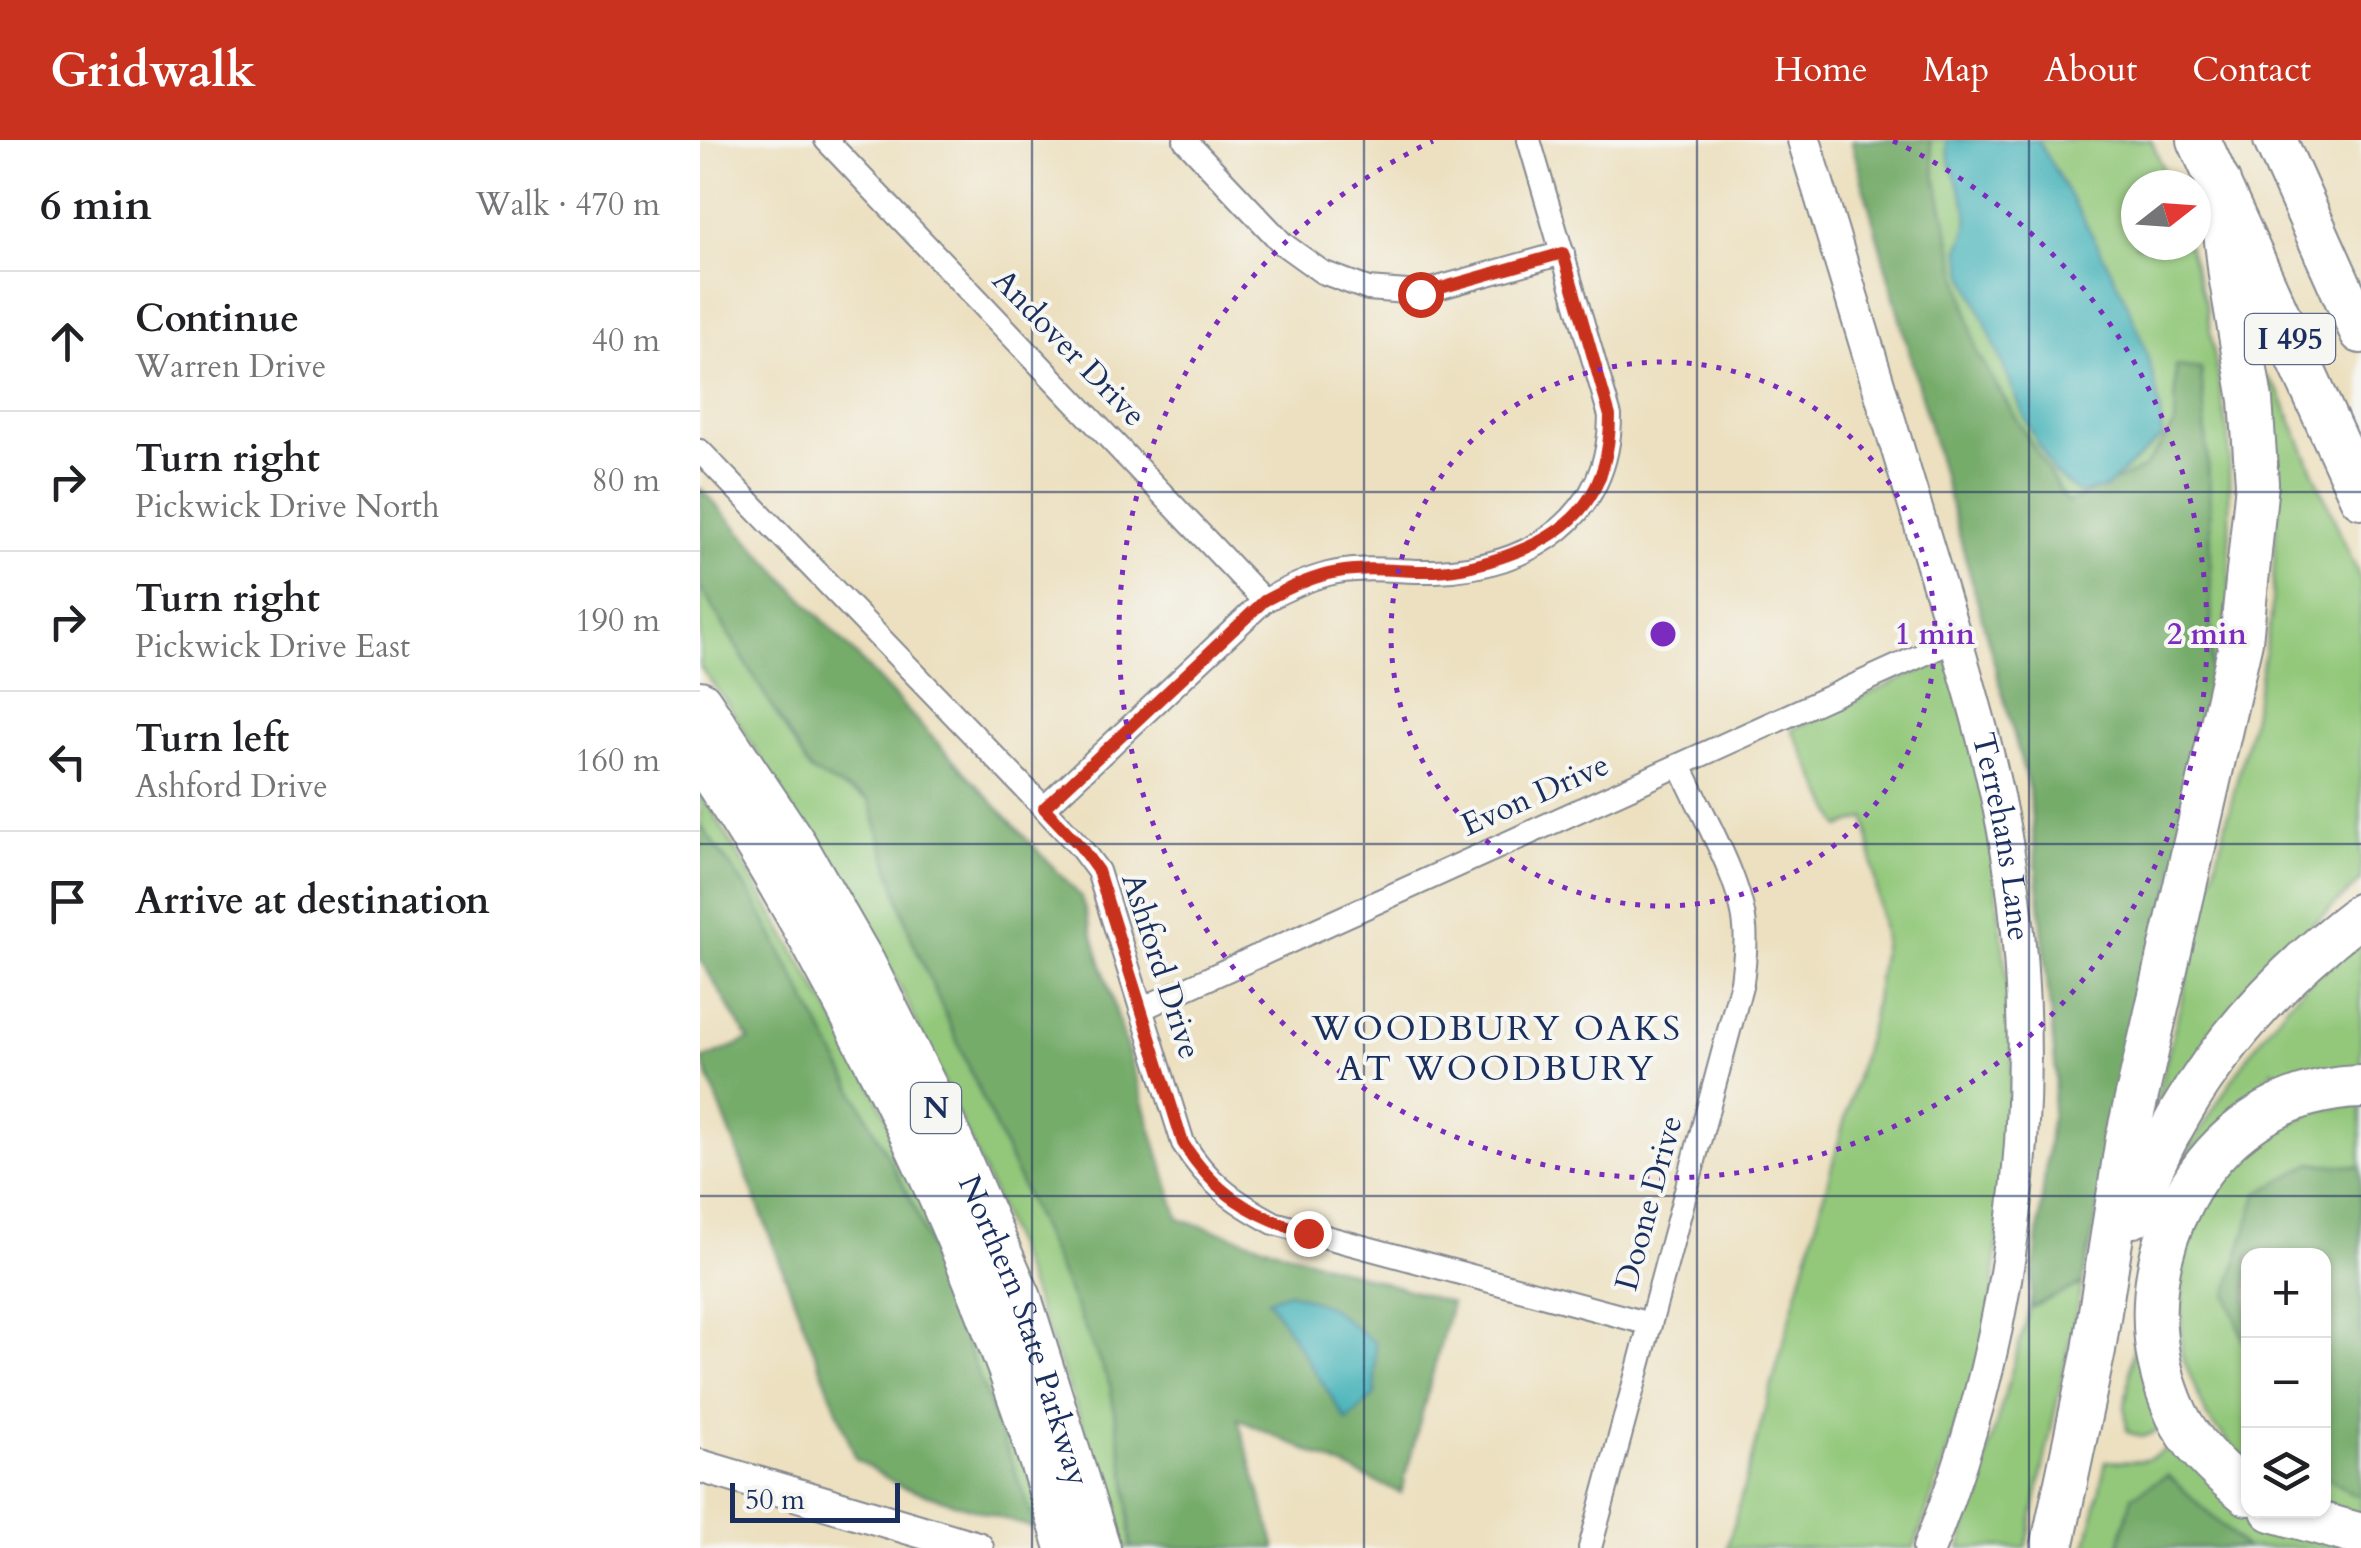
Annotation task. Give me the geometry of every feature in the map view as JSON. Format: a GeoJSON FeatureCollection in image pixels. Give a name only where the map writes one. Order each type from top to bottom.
{"type":"FeatureCollection","features":[{"type":"Feature","properties":{"kind":"highway","name":"I 495"},"geometry":{"type":"LineString","coordinates":[[2198,140],[2361,497]]}},
{"type":"Feature","properties":{"kind":"highway","name":"I 495"},"geometry":{"type":"LineString","coordinates":[[2274,140],[2361,332]]}},
{"type":"Feature","properties":{"kind":"highway"},"geometry":{"type":"LineString","coordinates":[[2288,140],[2361,276]]}},
{"type":"Feature","properties":{"kind":"highway"},"geometry":{"type":"LineString","coordinates":[[2094,1350],[2127,1139],[2241,641],[2257,484],[2252,400],[2218,182]]}},
{"type":"Feature","properties":{"kind":"highway","name":"Northern State Parkway"},"geometry":{"type":"LineString","coordinates":[[700,702],[806,863],[864,964],[944,1122],[1020,1298],[1099,1548]]}},
{"type":"Feature","properties":{"kind":"highway","name":"Northern State Parkway"},"geometry":{"type":"LineString","coordinates":[[700,758],[815,946],[876,1059],[938,1188],[1013,1378],[1067,1548]]}},
{"type":"Feature","properties":{"kind":"highway"},"geometry":{"type":"LineString","coordinates":[[2052,1548],[2094,1350],[2118,1258],[2144,1184],[2210,1063],[2261,1002],[2320,945],[2361,914]]}},
{"type":"Feature","properties":{"kind":"highway"},"geometry":{"type":"LineString","coordinates":[[2241,1488],[2220,1472],[2178,1418],[2158,1362],[2152,1300],[2162,1242],[2189,1186],[2229,1140],[2278,1107],[2341,1088],[2361,1087]]}},
{"type":"Feature","properties":{"kind":"highway"},"geometry":{"type":"LineString","coordinates":[[2302,1518],[2361,1534]]}},
{"type":"Feature","properties":{"kind":"main road","name":"Terrehans Lane"},"geometry":{"type":"LineString","coordinates":[[1804,140],[1992,768],[2014,896],[2024,1047],[2014,1210],[1995,1332],[1957,1470],[1929,1548]]}},
{"type":"Feature","properties":{"kind":"main road"},"geometry":{"type":"LineString","coordinates":[[700,1466],[971,1546]]}},
{"type":"Feature","properties":{"kind":"street","name":"Andover Drive"},"geometry":{"type":"LineString","coordinates":[[826,140],[1264,601]]}},
{"type":"Feature","properties":{"kind":"street"},"geometry":{"type":"LineString","coordinates":[[1185,140],[1283,244],[1322,272],[1368,289],[1420,294],[1563,253]]}},
{"type":"Feature","properties":{"kind":"street"},"geometry":{"type":"LineString","coordinates":[[1044,808],[1264,601],[1331,573],[1377,569],[1438,571],[1484,564],[1559,533],[1586,502],[1604,470],[1610,416],[1529,140]]}},
{"type":"Feature","properties":{"kind":"street","name":"Ashford Drive"},"geometry":{"type":"LineString","coordinates":[[700,451],[1044,808],[1098,871],[1183,1143],[1202,1172],[1237,1204],[1274,1223],[1650,1324]]}},
{"type":"Feature","properties":{"kind":"street","name":"Evon Drive"},"geometry":{"type":"LineString","coordinates":[[1142,1009],[1955,640]]}},
{"type":"Feature","properties":{"kind":"street","name":"Doone Drive"},"geometry":{"type":"LineString","coordinates":[[1590,1548],[1745,960],[1745,925],[1736,888],[1680,765]]}},
{"type":"Feature","properties":{"kind":"green space"},"geometry":{"type":"Polygon","coordinates":[[[1851,140],[1930,140],[1977,353],[2067,503],[2144,468],[2175,425],[2176,366],[2201,369],[2210,492],[2212,707],[2082,1284],[2030,1308],[2056,1073],[2029,790],[1851,140]]]}},
{"type":"Feature","properties":{"kind":"green space"},"geometry":{"type":"Polygon","coordinates":[[[1930,140],[2151,140],[2164,170],[2121,170],[2121,260],[2192,260],[2206,305],[2229,441],[2230,600],[2212,707],[2210,492],[2201,369],[2176,366],[2175,425],[2144,469],[2067,503],[1977,353],[1930,140]]]}},
{"type":"Feature","properties":{"kind":"green space"},"geometry":{"type":"Polygon","coordinates":[[[2267,377],[2279,392],[2361,581],[2361,881],[2254,977],[2150,1125],[2252,720],[2271,618],[2277,509],[2263,389],[2267,377]]]}},
{"type":"Feature","properties":{"kind":"green space"},"geometry":{"type":"Polygon","coordinates":[[[700,488],[1081,897],[1179,1219],[1451,1303],[1401,1493],[1238,1419],[1276,1548],[1131,1548],[1127,1483],[1110,1385],[911,937],[869,800],[811,772],[700,586],[700,488]]]}},
{"type":"Feature","properties":{"kind":"green space"},"geometry":{"type":"Polygon","coordinates":[[[700,586],[811,772],[869,800],[911,937],[1110,1385],[1127,1483],[1131,1548],[1119,1548],[1086,1433],[993,1193],[901,989],[727,703],[700,667],[700,586]]]}},
{"type":"Feature","properties":{"kind":"green space"},"geometry":{"type":"Polygon","coordinates":[[[1948,658],[1983,768],[2014,1042],[1990,1330],[1914,1548],[1727,1548],[1872,1020],[1884,940],[1866,818],[1840,827],[1792,729],[1948,658]]]}},
{"type":"Feature","properties":{"kind":"green space"},"geometry":{"type":"Polygon","coordinates":[[[700,790],[866,1072],[982,1326],[1049,1533],[1037,1529],[914,1206],[752,896],[700,825],[700,790]]]}},
{"type":"Feature","properties":{"kind":"green space"},"geometry":{"type":"Polygon","coordinates":[[[700,825],[752,896],[914,1206],[1037,1529],[900,1486],[856,1459],[702,1060],[749,1040],[700,959],[700,825]]]}},
{"type":"Feature","properties":{"kind":"green space"},"geometry":{"type":"Polygon","coordinates":[[[2361,934],[2361,1073],[2283,1088],[2273,1070],[2193,1161],[2175,1175],[2218,1101],[2266,1031],[2310,980],[2361,934]]]}},
{"type":"Feature","properties":{"kind":"green space"},"geometry":{"type":"Polygon","coordinates":[[[2361,1103],[2361,1515],[2331,1509],[2331,1248],[2241,1248],[2241,1456],[2207,1417],[2181,1353],[2182,1268],[2203,1204],[2254,1145],[2313,1111],[2361,1103]]]}},
{"type":"Feature","properties":{"kind":"green space"},"geometry":{"type":"Polygon","coordinates":[[[2312,1163],[2361,1167],[2361,1495],[2353,1495],[2331,1480],[2331,1248],[2241,1248],[2241,1333],[2227,1295],[2257,1194],[2312,1163]]]}},
{"type":"Feature","properties":{"kind":"green space"},"geometry":{"type":"Polygon","coordinates":[[[2082,1284],[2026,1548],[1960,1548],[2030,1308],[2082,1284]]]}},
{"type":"Feature","properties":{"kind":"green space"},"geometry":{"type":"Polygon","coordinates":[[[2135,1338],[2151,1342],[2165,1415],[2158,1431],[2142,1437],[2127,1432],[2125,1406],[2135,1338]]]}},
{"type":"Feature","properties":{"kind":"green space"},"geometry":{"type":"Polygon","coordinates":[[[2182,1435],[2241,1475],[2241,1518],[2303,1518],[2347,1548],[2086,1548],[2106,1461],[2148,1459],[2182,1435]]]}},
{"type":"Feature","properties":{"kind":"green space"},"geometry":{"type":"Polygon","coordinates":[[[2168,1475],[2246,1548],[2118,1548],[2132,1496],[2168,1475]]]}},
{"type":"Feature","properties":{"kind":"water"},"geometry":{"type":"Polygon","coordinates":[[[1946,140],[2038,140],[2117,283],[2148,360],[2158,398],[2162,437],[2105,488],[2078,493],[2054,473],[2026,421],[1965,274],[1959,248],[1965,234],[1966,207],[1946,140]]]}},
{"type":"Feature","properties":{"kind":"water"},"geometry":{"type":"Polygon","coordinates":[[[1289,1292],[1328,1306],[1375,1343],[1375,1395],[1347,1421],[1268,1299],[1289,1292]]]}},
{"type":"Feature","properties":{"kind":"district","name":"WOODBURY OAKS AT WOODBURY"},"geometry":{"type":"Point","coordinates":[1497,1049]}},
{"type":"Feature","properties":{"kind":"route"},"geometry":{"type":"LineString","coordinates":[[1308,1233],[1274,1223],[1237,1204],[1202,1172],[1183,1143],[1098,871],[1044,808],[1264,601],[1331,573],[1377,569],[1438,571],[1484,564],[1542,543],[1580,512],[1604,470],[1610,416],[1563,253],[1420,294]]}}]}
